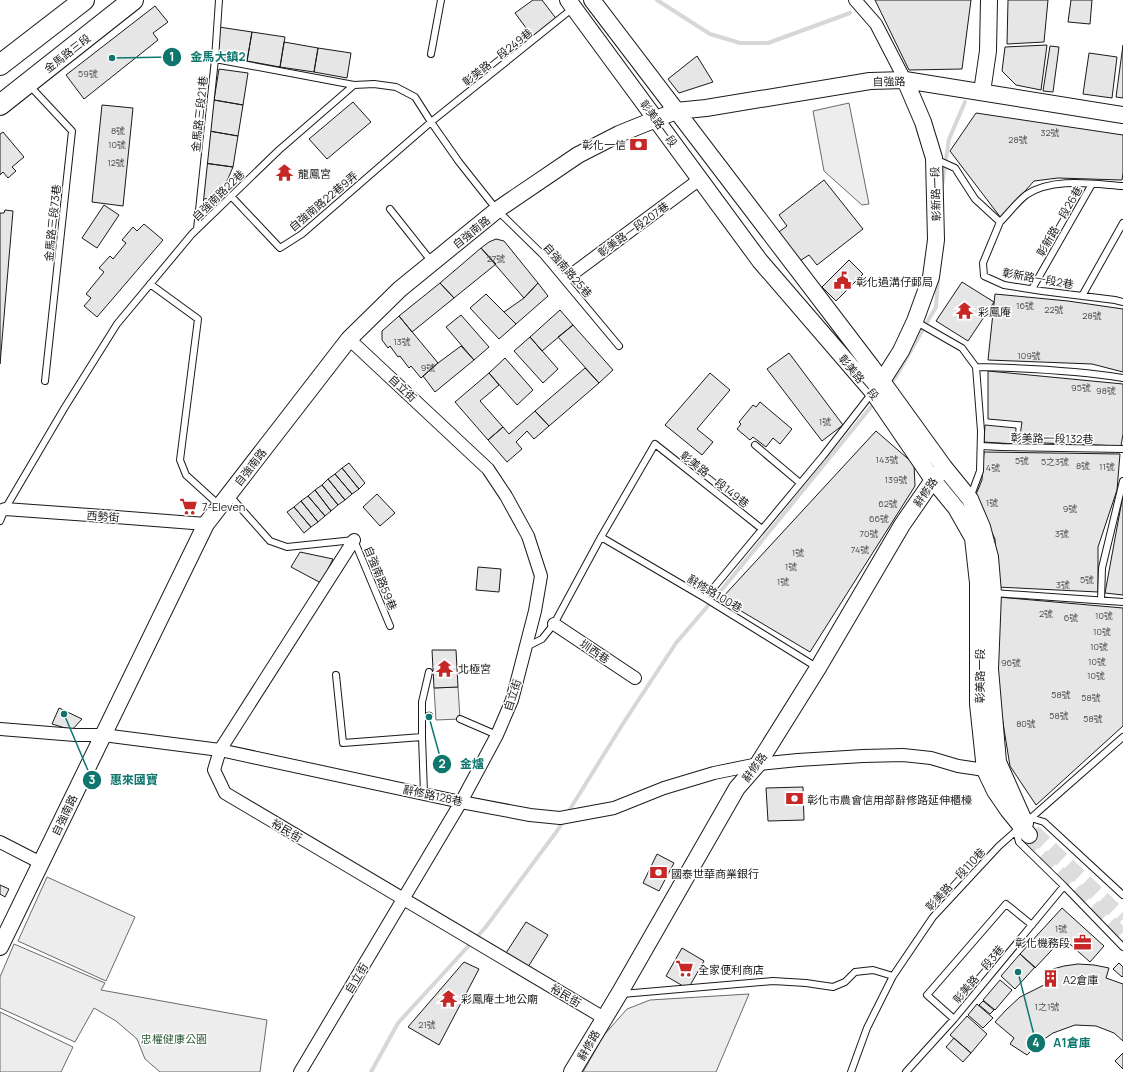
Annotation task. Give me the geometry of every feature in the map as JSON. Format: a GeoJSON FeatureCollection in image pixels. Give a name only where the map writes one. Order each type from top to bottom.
{"type":"FeatureCollection","features":[{"type":"Feature","properties":{"kind":"main road"},"geometry":{"type":"LineString","coordinates":[[0,65],[84,0]]}},
{"type":"Feature","properties":{"kind":"main road","name":"金馬路三段"},"geometry":{"type":"LineString","coordinates":[[0,105],[133,0]]}},
{"type":"Feature","properties":{"kind":"street","name":"彰美路一段"},"geometry":{"type":"LineString","coordinates":[[592,0],[676,111],[877,387],[933,480],[956,508],[973,538],[978,584],[978,704],[995,791],[1013,808],[1026,830]]}},
{"type":"Feature","properties":{"kind":"street","name":"彰新路一段"},"geometry":{"type":"LineString","coordinates":[[855,0],[876,24],[905,80],[923,122],[934,158],[936,240],[931,277],[920,324],[877,387]]}},
{"type":"Feature","properties":{"kind":"street"},"geometry":{"type":"LineString","coordinates":[[982,92],[988,51],[988,0]]}},
{"type":"Feature","properties":{"kind":"street","name":"彰美路一段"},"geometry":{"type":"LineString","coordinates":[[571,4],[760,261],[877,387],[970,499],[982,527],[990,557],[993,593],[990,669],[991,766]]}},
{"type":"Feature","properties":{"kind":"street","name":"自強路"},"geometry":{"type":"LineString","coordinates":[[656,119],[676,111],[706,108],[870,81],[905,80],[1123,115]]}},
{"type":"Feature","properties":{"kind":"street","name":"自強南路"},"geometry":{"type":"LineString","coordinates":[[0,947],[206,524],[349,339],[400,289],[497,210],[578,155],[619,134],[656,119]]}},
{"type":"Feature","properties":{"kind":"street","name":"彰美路一段207巷"},"geometry":{"type":"LineString","coordinates":[[566,278],[700,179]]}},
{"type":"Feature","properties":{"kind":"street","name":"自立街"},"geometry":{"type":"LineString","coordinates":[[300,1072],[461,802],[497,735],[512,700],[535,611],[541,576],[528,536],[506,496],[488,469],[349,339]]}},
{"type":"Feature","properties":{"kind":"street","name":"辭修路"},"geometry":{"type":"LineString","coordinates":[[572,1072],[619,994],[737,788],[758,764],[818,668],[902,525],[933,480],[944,467]]}},
{"type":"Feature","properties":{"kind":"street","name":"西勢街"},"geometry":{"type":"LineString","coordinates":[[3,510],[206,524]]}},
{"type":"Feature","properties":{"kind":"street","name":"裕民街"},"geometry":{"type":"LineString","coordinates":[[354,540],[220,750],[214,770],[225,793],[604,1018]]}},
{"type":"Feature","properties":{"kind":"street","name":"圳西巷"},"geometry":{"type":"LineString","coordinates":[[554,624],[635,678]]}},
{"type":"Feature","properties":{"kind":"street","name":"辭修路128巷"},"geometry":{"type":"LineString","coordinates":[[0,729],[75,735],[103,735],[220,750],[461,802],[530,815],[560,818],[614,808],[664,788],[714,773],[758,764],[798,760],[903,755],[931,758],[958,766],[991,766]]}},
{"type":"Feature","properties":{"kind":"street"},"geometry":{"type":"LineString","coordinates":[[0,842],[41,863]]}},
{"type":"Feature","properties":{"kind":"lane","name":"金馬路三段21巷"},"geometry":{"type":"LineString","coordinates":[[197,229],[220,0]]}},
{"type":"Feature","properties":{"kind":"lane"},"geometry":{"type":"LineString","coordinates":[[431,54],[441,0]]}},
{"type":"Feature","properties":{"kind":"lane","name":"彰美路一段249巷"},"geometry":{"type":"LineString","coordinates":[[431,122],[571,4]]}},
{"type":"Feature","properties":{"kind":"lane"},"geometry":{"type":"LineString","coordinates":[[215,59],[354,85],[374,84],[396,87],[415,97],[459,162],[497,210]]}},
{"type":"Feature","properties":{"kind":"lane","name":"金馬路三段73巷"},"geometry":{"type":"LineString","coordinates":[[28,84],[72,131],[45,381]]}},
{"type":"Feature","properties":{"kind":"lane","name":"自強南路22巷"},"geometry":{"type":"LineString","coordinates":[[0,521],[3,510],[117,324],[192,234],[279,150],[354,85]]}},
{"type":"Feature","properties":{"kind":"lane","name":"自強南路22巷9弄"},"geometry":{"type":"LineString","coordinates":[[231,196],[280,248],[302,234],[431,122]]}},
{"type":"Feature","properties":{"kind":"lane"},"geometry":{"type":"LineString","coordinates":[[934,158],[955,168],[975,199],[1000,222]]}},
{"type":"Feature","properties":{"kind":"lane","name":"彰新路一段26巷"},"geometry":{"type":"LineString","coordinates":[[1000,222],[1026,196],[1040,188],[1065,183],[1123,186]]}},
{"type":"Feature","properties":{"kind":"lane","name":"彰新路一段26巷"},"geometry":{"type":"LineString","coordinates":[[1032,289],[1092,184]]}},
{"type":"Feature","properties":{"kind":"lane"},"geometry":{"type":"LineString","coordinates":[[390,209],[432,263]]}},
{"type":"Feature","properties":{"kind":"lane","name":"自強南路25巷"},"geometry":{"type":"LineString","coordinates":[[497,210],[543,255],[619,346]]}},
{"type":"Feature","properties":{"kind":"lane","name":"彰新路一段2巷"},"geometry":{"type":"LineString","coordinates":[[1000,222],[983,263],[984,276],[1004,285],[1123,302]]}},
{"type":"Feature","properties":{"kind":"lane"},"geometry":{"type":"LineString","coordinates":[[1082,296],[1123,223]]}},
{"type":"Feature","properties":{"kind":"lane","name":"自強南路59巷"},"geometry":{"type":"LineString","coordinates":[[150,284],[198,319],[180,460],[186,475],[225,501],[270,541],[287,547],[354,540],[390,626]]}},
{"type":"Feature","properties":{"kind":"lane"},"geometry":{"type":"LineString","coordinates":[[920,324],[962,348],[976,367],[980,431],[980,472],[970,499]]}},
{"type":"Feature","properties":{"kind":"lane"},"geometry":{"type":"LineString","coordinates":[[976,367],[1088,372],[1123,378]]}},
{"type":"Feature","properties":{"kind":"lane"},"geometry":{"type":"LineString","coordinates":[[705,598],[823,456],[877,387]]}},
{"type":"Feature","properties":{"kind":"lane","name":"彰美路一段149巷"},"geometry":{"type":"LineString","coordinates":[[601,537],[655,444],[762,529]]}},
{"type":"Feature","properties":{"kind":"lane"},"geometry":{"type":"LineString","coordinates":[[755,446],[800,483]]}},
{"type":"Feature","properties":{"kind":"lane","name":"彰美路一段132巷"},"geometry":{"type":"LineString","coordinates":[[980,446],[1001,448],[1123,449]]}},
{"type":"Feature","properties":{"kind":"lane"},"geometry":{"type":"LineString","coordinates":[[1101,600],[1102,568],[1123,484]]}},
{"type":"Feature","properties":{"kind":"lane"},"geometry":{"type":"LineString","coordinates":[[526,647],[542,639],[554,624],[601,537]]}},
{"type":"Feature","properties":{"kind":"lane","name":"辭修路100巷"},"geometry":{"type":"LineString","coordinates":[[601,537],[705,598],[818,668]]}},
{"type":"Feature","properties":{"kind":"lane"},"geometry":{"type":"LineString","coordinates":[[993,593],[1123,602]]}},
{"type":"Feature","properties":{"kind":"lane"},"geometry":{"type":"LineString","coordinates":[[424,793],[422,702],[429,672]]}},
{"type":"Feature","properties":{"kind":"lane"},"geometry":{"type":"LineString","coordinates":[[336,675],[343,743],[422,737]]}},
{"type":"Feature","properties":{"kind":"lane"},"geometry":{"type":"LineString","coordinates":[[460,718],[497,735]]}},
{"type":"Feature","properties":{"kind":"lane","name":"彰美路一段110巷"},"geometry":{"type":"LineString","coordinates":[[851,1072],[867,1028],[893,976],[932,916],[1026,830],[1044,806],[1123,737]]}},
{"type":"Feature","properties":{"kind":"lane"},"geometry":{"type":"LineString","coordinates":[[1026,830],[1042,815],[1044,806]]}},
{"type":"Feature","properties":{"kind":"lane"},"geometry":{"type":"LineString","coordinates":[[1026,830],[1064,886],[1123,947]]}},
{"type":"Feature","properties":{"kind":"lane"},"geometry":{"type":"LineString","coordinates":[[1026,830],[1123,895]]}},
{"type":"Feature","properties":{"kind":"lane","name":"彰美路一段3巷"},"geometry":{"type":"LineString","coordinates":[[906,1072],[954,1019],[1064,886]]}},
{"type":"Feature","properties":{"kind":"lane"},"geometry":{"type":"LineString","coordinates":[[954,1019],[927,995],[1006,904],[1032,925]]}},
{"type":"Feature","properties":{"kind":"lane"},"geometry":{"type":"LineString","coordinates":[[619,994],[773,981],[806,983],[833,987],[845,982],[855,972],[874,970],[893,976]]}},
{"type":"Feature","properties":{"kind":"shaded area"},"geometry":{"type":"Polygon","coordinates":[[[849,103],[869,204],[862,205],[824,171],[813,111],[849,103]]]}},
{"type":"Feature","properties":{"kind":"shaded area"},"geometry":{"type":"Polygon","coordinates":[[[458,687],[460,719],[436,720],[434,688],[458,687]]]}},
{"type":"Feature","properties":{"kind":"shaded area"},"geometry":{"type":"Polygon","coordinates":[[[47,877],[135,917],[106,981],[18,941],[47,877]]]}},
{"type":"Feature","properties":{"kind":"shaded area","name":"忠權健康公園"},"geometry":{"type":"Polygon","coordinates":[[[14,944],[105,983],[101,990],[267,1020],[260,1072],[160,1072],[145,1059],[137,1039],[116,1021],[94,1008],[75,1042],[0,1008],[0,977],[14,944]]]}},
{"type":"Feature","properties":{"kind":"shaded area"},"geometry":{"type":"Polygon","coordinates":[[[749,994],[716,1072],[583,1072],[604,1035],[627,1009],[650,1000],[749,994]]]}},
{"type":"Feature","properties":{"kind":"shaded area"},"geometry":{"type":"Polygon","coordinates":[[[0,1012],[73,1047],[61,1072],[0,1072],[0,1012]]]}},
{"type":"Feature","properties":{"kind":"building"},"geometry":{"type":"Polygon","coordinates":[[[533,0],[542,0],[558,21],[535,40],[515,13],[533,0]]]}},
{"type":"Feature","properties":{"kind":"building"},"geometry":{"type":"Polygon","coordinates":[[[875,0],[971,0],[962,69],[909,70],[875,0]]]}},
{"type":"Feature","properties":{"kind":"building"},"geometry":{"type":"Polygon","coordinates":[[[1008,0],[1048,0],[1044,42],[1007,44],[1008,0]]]}},
{"type":"Feature","properties":{"kind":"building"},"geometry":{"type":"Polygon","coordinates":[[[1071,0],[1092,0],[1090,24],[1068,22],[1071,0]]]}},
{"type":"Feature","properties":{"kind":"building"},"geometry":{"type":"Polygon","coordinates":[[[155,6],[168,22],[153,33],[158,40],[84,99],[66,75],[155,6]]]}},
{"type":"Feature","properties":{"kind":"building"},"geometry":{"type":"Polygon","coordinates":[[[219,27],[252,32],[247,61],[214,56],[219,27]]]}},
{"type":"Feature","properties":{"kind":"building"},"geometry":{"type":"Polygon","coordinates":[[[252,32],[285,37],[280,67],[247,61],[252,32]]]}},
{"type":"Feature","properties":{"kind":"building"},"geometry":{"type":"Polygon","coordinates":[[[284,42],[318,48],[314,72],[280,67],[284,42]]]}},
{"type":"Feature","properties":{"kind":"building"},"geometry":{"type":"Polygon","coordinates":[[[1047,45],[1041,90],[1016,85],[1002,71],[1005,47],[1047,45]]]}},
{"type":"Feature","properties":{"kind":"building"},"geometry":{"type":"Polygon","coordinates":[[[1123,45],[1123,98],[1116,97],[1123,45]]]}},
{"type":"Feature","properties":{"kind":"building"},"geometry":{"type":"Polygon","coordinates":[[[1050,46],[1059,47],[1053,92],[1043,91],[1050,46]]]}},
{"type":"Feature","properties":{"kind":"building"},"geometry":{"type":"Polygon","coordinates":[[[318,48],[351,53],[347,78],[314,72],[318,48]]]}},
{"type":"Feature","properties":{"kind":"building"},"geometry":{"type":"Polygon","coordinates":[[[1089,53],[1117,57],[1112,98],[1083,94],[1089,53]]]}},
{"type":"Feature","properties":{"kind":"building"},"geometry":{"type":"Polygon","coordinates":[[[697,56],[713,82],[679,93],[668,79],[697,56]]]}},
{"type":"Feature","properties":{"kind":"building"},"geometry":{"type":"Polygon","coordinates":[[[219,69],[248,73],[243,105],[214,100],[219,69]]]}},
{"type":"Feature","properties":{"kind":"building"},"geometry":{"type":"Polygon","coordinates":[[[214,100],[243,105],[238,136],[209,131],[214,100]]]}},
{"type":"Feature","properties":{"kind":"building"},"geometry":{"type":"Polygon","coordinates":[[[353,102],[371,122],[327,159],[309,139],[353,102]]]}},
{"type":"Feature","properties":{"kind":"building"},"geometry":{"type":"Polygon","coordinates":[[[102,105],[133,108],[123,206],[92,202],[102,105]]]}},
{"type":"Feature","properties":{"kind":"building"},"geometry":{"type":"Polygon","coordinates":[[[976,113],[1123,135],[1122,180],[1058,178],[1034,181],[1001,218],[950,151],[976,113]]]}},
{"type":"Feature","properties":{"kind":"building"},"geometry":{"type":"Polygon","coordinates":[[[209,131],[238,136],[233,167],[204,163],[209,131]]]}},
{"type":"Feature","properties":{"kind":"building"},"geometry":{"type":"Polygon","coordinates":[[[3,132],[24,157],[12,167],[16,171],[8,178],[3,172],[0,175],[0,134],[3,132]]]}},
{"type":"Feature","properties":{"kind":"building"},"geometry":{"type":"Polygon","coordinates":[[[204,163],[233,167],[223,190],[211,198],[204,199],[200,196],[204,163]]]}},
{"type":"Feature","properties":{"kind":"building"},"geometry":{"type":"Polygon","coordinates":[[[824,180],[863,229],[817,265],[809,255],[798,262],[776,234],[787,226],[779,215],[824,180]]]}},
{"type":"Feature","properties":{"kind":"building"},"geometry":{"type":"Polygon","coordinates":[[[104,205],[119,215],[97,248],[82,238],[104,205]]]}},
{"type":"Feature","properties":{"kind":"building"},"geometry":{"type":"Polygon","coordinates":[[[5,210],[13,211],[0,364],[0,213],[4,213],[5,210]]]}},
{"type":"Feature","properties":{"kind":"building"},"geometry":{"type":"Polygon","coordinates":[[[144,224],[163,240],[97,317],[84,306],[91,298],[86,294],[104,272],[99,268],[110,256],[113,259],[126,243],[122,240],[133,227],[137,231],[144,224]]]}},
{"type":"Feature","properties":{"kind":"building"},"geometry":{"type":"Polygon","coordinates":[[[496,239],[504,241],[538,283],[524,298],[481,248],[496,239]]]}},
{"type":"Feature","properties":{"kind":"building"},"geometry":{"type":"Polygon","coordinates":[[[481,248],[496,264],[454,298],[440,283],[481,248]]]}},
{"type":"Feature","properties":{"kind":"building","name":"彰化過溝仔郵局"},"geometry":{"type":"Polygon","coordinates":[[[849,260],[863,274],[836,301],[822,287],[849,260]]]}},
{"type":"Feature","properties":{"kind":"building","name":"彩鳳庵"},"geometry":{"type":"Polygon","coordinates":[[[962,282],[994,302],[968,341],[936,321],[962,282]]]}},
{"type":"Feature","properties":{"kind":"building"},"geometry":{"type":"Polygon","coordinates":[[[440,283],[454,298],[412,332],[399,316],[440,283]]]}},
{"type":"Feature","properties":{"kind":"building"},"geometry":{"type":"Polygon","coordinates":[[[538,283],[548,296],[516,324],[504,312],[524,298],[538,283]]]}},
{"type":"Feature","properties":{"kind":"building"},"geometry":{"type":"Polygon","coordinates":[[[486,294],[516,324],[499,339],[470,308],[486,294]]]}},
{"type":"Feature","properties":{"kind":"building"},"geometry":{"type":"Polygon","coordinates":[[[995,294],[1068,301],[1123,309],[1123,372],[1092,364],[988,360],[995,294]]]}},
{"type":"Feature","properties":{"kind":"building"},"geometry":{"type":"Polygon","coordinates":[[[560,310],[573,325],[542,351],[530,337],[560,310]]]}},
{"type":"Feature","properties":{"kind":"building"},"geometry":{"type":"Polygon","coordinates":[[[461,315],[489,347],[474,360],[446,327],[461,315]]]}},
{"type":"Feature","properties":{"kind":"building"},"geometry":{"type":"Polygon","coordinates":[[[399,316],[438,363],[421,378],[411,366],[409,368],[400,356],[398,357],[390,346],[388,348],[382,340],[382,331],[399,316]]]}},
{"type":"Feature","properties":{"kind":"building"},"geometry":{"type":"Polygon","coordinates":[[[573,325],[613,370],[599,383],[558,337],[573,325]]]}},
{"type":"Feature","properties":{"kind":"building"},"geometry":{"type":"Polygon","coordinates":[[[530,337],[558,369],[543,383],[514,351],[530,337]]]}},
{"type":"Feature","properties":{"kind":"building"},"geometry":{"type":"Polygon","coordinates":[[[461,346],[474,360],[435,392],[423,376],[461,346]]]}},
{"type":"Feature","properties":{"kind":"building"},"geometry":{"type":"Polygon","coordinates":[[[789,353],[843,425],[822,441],[767,369],[789,353]]]}},
{"type":"Feature","properties":{"kind":"building"},"geometry":{"type":"Polygon","coordinates":[[[505,358],[533,390],[517,405],[489,373],[505,358]]]}},
{"type":"Feature","properties":{"kind":"building"},"geometry":{"type":"Polygon","coordinates":[[[585,368],[599,383],[549,426],[535,411],[585,368]]]}},
{"type":"Feature","properties":{"kind":"building"},"geometry":{"type":"Polygon","coordinates":[[[988,371],[1123,384],[1123,434],[1121,446],[1019,442],[1022,422],[988,419],[988,371]]]}},
{"type":"Feature","properties":{"kind":"building"},"geometry":{"type":"Polygon","coordinates":[[[489,373],[499,385],[480,401],[503,427],[488,440],[455,402],[489,373]]]}},
{"type":"Feature","properties":{"kind":"building"},"geometry":{"type":"Polygon","coordinates":[[[710,373],[730,390],[697,429],[713,442],[702,455],[665,425],[710,373]]]}},
{"type":"Feature","properties":{"kind":"building"},"geometry":{"type":"Polygon","coordinates":[[[760,402],[792,429],[780,444],[773,438],[766,447],[753,437],[750,440],[737,429],[741,424],[739,422],[753,405],[756,407],[760,402]]]}},
{"type":"Feature","properties":{"kind":"building"},"geometry":{"type":"Polygon","coordinates":[[[535,411],[549,426],[534,439],[527,431],[516,442],[522,449],[507,462],[488,440],[503,427],[509,434],[535,411]]]}},
{"type":"Feature","properties":{"kind":"building"},"geometry":{"type":"Polygon","coordinates":[[[985,425],[1016,428],[1015,444],[984,442],[985,425]]]}},
{"type":"Feature","properties":{"kind":"building"},"geometry":{"type":"Polygon","coordinates":[[[876,431],[914,464],[915,486],[810,652],[721,599],[876,431]]]}},
{"type":"Feature","properties":{"kind":"building"},"geometry":{"type":"Polygon","coordinates":[[[984,452],[1120,454],[1117,490],[1098,547],[1098,592],[997,587],[995,539],[975,497],[982,480],[984,452]]]}},
{"type":"Feature","properties":{"kind":"building"},"geometry":{"type":"Polygon","coordinates":[[[349,463],[365,483],[359,489],[342,468],[349,463]]]}},
{"type":"Feature","properties":{"kind":"building"},"geometry":{"type":"Polygon","coordinates":[[[342,468],[359,489],[352,494],[335,474],[342,468]]]}},
{"type":"Feature","properties":{"kind":"building"},"geometry":{"type":"Polygon","coordinates":[[[335,474],[352,494],[345,500],[328,479],[335,474]]]}},
{"type":"Feature","properties":{"kind":"building"},"geometry":{"type":"Polygon","coordinates":[[[328,479],[345,500],[338,505],[322,485],[328,479]]]}},
{"type":"Feature","properties":{"kind":"building"},"geometry":{"type":"Polygon","coordinates":[[[322,485],[338,505],[331,511],[315,490],[322,485]]]}},
{"type":"Feature","properties":{"kind":"building"},"geometry":{"type":"Polygon","coordinates":[[[315,490],[331,511],[325,516],[308,496],[315,490]]]}},
{"type":"Feature","properties":{"kind":"building"},"geometry":{"type":"Polygon","coordinates":[[[377,494],[395,513],[380,526],[363,507],[377,494]]]}},
{"type":"Feature","properties":{"kind":"building"},"geometry":{"type":"Polygon","coordinates":[[[1123,495],[1123,595],[1105,593],[1123,495]]]}},
{"type":"Feature","properties":{"kind":"building"},"geometry":{"type":"Polygon","coordinates":[[[308,496],[325,516],[318,522],[301,501],[308,496]]]}},
{"type":"Feature","properties":{"kind":"building"},"geometry":{"type":"Polygon","coordinates":[[[301,501],[318,522],[311,527],[294,507],[301,501]]]}},
{"type":"Feature","properties":{"kind":"building"},"geometry":{"type":"Polygon","coordinates":[[[294,507],[311,527],[304,533],[287,512],[294,507]]]}},
{"type":"Feature","properties":{"kind":"building"},"geometry":{"type":"Polygon","coordinates":[[[300,552],[333,559],[321,583],[291,567],[300,552]]]}},
{"type":"Feature","properties":{"kind":"building"},"geometry":{"type":"Polygon","coordinates":[[[478,567],[501,569],[499,592],[476,590],[478,567]]]}},
{"type":"Feature","properties":{"kind":"building"},"geometry":{"type":"Polygon","coordinates":[[[998,597],[1123,608],[1123,726],[1036,805],[1010,766],[998,692],[998,597]]]}},
{"type":"Feature","properties":{"kind":"building","name":"北極宮"},"geometry":{"type":"Polygon","coordinates":[[[432,650],[456,650],[458,687],[434,688],[432,650]]]}},
{"type":"Feature","properties":{"kind":"building"},"geometry":{"type":"Polygon","coordinates":[[[59,708],[82,719],[72,730],[52,724],[59,708]]]}},
{"type":"Feature","properties":{"kind":"building"},"geometry":{"type":"Polygon","coordinates":[[[427,712],[431,712],[433,716],[431,720],[427,720],[425,718],[425,714],[427,712]]]}},
{"type":"Feature","properties":{"kind":"building"},"geometry":{"type":"Polygon","coordinates":[[[803,787],[804,820],[768,821],[766,788],[803,787]]]}},
{"type":"Feature","properties":{"kind":"building","name":"國泰世華商業銀行"},"geometry":{"type":"Polygon","coordinates":[[[657,854],[674,863],[659,891],[643,883],[657,854]]]}},
{"type":"Feature","properties":{"kind":"building"},"geometry":{"type":"Polygon","coordinates":[[[0,885],[9,889],[5,897],[0,894],[0,885]]]}},
{"type":"Feature","properties":{"kind":"building","name":"彰化機務段"},"geometry":{"type":"Polygon","coordinates":[[[1062,908],[1104,946],[1090,962],[1063,938],[1035,968],[1020,954],[1062,908]]]}},
{"type":"Feature","properties":{"kind":"building"},"geometry":{"type":"Polygon","coordinates":[[[526,922],[548,935],[528,967],[506,953],[526,922]]]}},
{"type":"Feature","properties":{"kind":"building","name":"全家便利商店"},"geometry":{"type":"Polygon","coordinates":[[[682,948],[704,961],[688,989],[666,976],[682,948]]]}},
{"type":"Feature","properties":{"kind":"building"},"geometry":{"type":"Polygon","coordinates":[[[1020,954],[1035,967],[1015,989],[1001,976],[1020,954]]]}},
{"type":"Feature","properties":{"kind":"building","name":"彩鳳庵土地公廟"},"geometry":{"type":"Polygon","coordinates":[[[464,962],[479,969],[439,1045],[408,1027],[464,962]]]}},
{"type":"Feature","properties":{"kind":"building"},"geometry":{"type":"Polygon","coordinates":[[[1119,963],[1123,967],[1122,977],[1113,969],[1119,963]]]}},
{"type":"Feature","properties":{"kind":"building"},"geometry":{"type":"Polygon","coordinates":[[[1078,964],[1109,968],[1106,978],[1123,984],[1123,1041],[1114,1033],[1096,1026],[1075,1025],[1053,1033],[1040,1042],[1027,1055],[1010,1044],[1014,1038],[995,1022],[1020,997],[1046,984],[1044,977],[1054,974],[1053,969],[1078,964]]]}},
{"type":"Feature","properties":{"kind":"building","name":"A2倉庫"},"geometry":{"type":"Polygon","coordinates":[[[1054,974],[1055,980],[1046,984],[1044,977],[1054,974]]]}},
{"type":"Feature","properties":{"kind":"building"},"geometry":{"type":"Polygon","coordinates":[[[1000,980],[1012,990],[995,1010],[983,1000],[1000,980]]]}},
{"type":"Feature","properties":{"kind":"building"},"geometry":{"type":"Polygon","coordinates":[[[983,1001],[994,1010],[990,1014],[979,1005],[983,1001]]]}},
{"type":"Feature","properties":{"kind":"building"},"geometry":{"type":"Polygon","coordinates":[[[977,1004],[993,1018],[983,1028],[968,1015],[977,1004]]]}},
{"type":"Feature","properties":{"kind":"building"},"geometry":{"type":"Polygon","coordinates":[[[967,1016],[987,1034],[971,1053],[950,1035],[967,1016]]]}},
{"type":"Feature","properties":{"kind":"building"},"geometry":{"type":"Polygon","coordinates":[[[954,1038],[971,1053],[963,1062],[946,1047],[954,1038]]]}},
{"type":"Feature","properties":{"kind":"building"},"geometry":{"type":"Polygon","coordinates":[[[1123,1053],[1123,1069],[1115,1061],[1123,1053]]]}},
{"type":"Feature","properties":{"kind":"waterway"},"geometry":{"type":"LineString","coordinates":[[657,0],[710,34],[740,43],[768,43],[850,13]]}},
{"type":"Feature","properties":{"kind":"waterway"},"geometry":{"type":"LineString","coordinates":[[942,186],[949,139],[965,102]]}},
{"type":"Feature","properties":{"kind":"waterway"},"geometry":{"type":"LineString","coordinates":[[889,384],[895,378],[936,307],[938,279]]}},
{"type":"Feature","properties":{"kind":"waterway"},"geometry":{"type":"LineString","coordinates":[[567,814],[624,722],[676,643],[724,587],[875,402]]}},
{"type":"Feature","properties":{"kind":"waterway"},"geometry":{"type":"LineString","coordinates":[[371,1072],[398,1023],[485,928],[564,820]]}},
{"type":"Feature","properties":{"kind":"tunnel"},"geometry":{"type":"LineString","coordinates":[[1033,832],[1123,919]]}},
{"type":"Feature","properties":{"kind":"tunnel"},"geometry":{"type":"LineString","coordinates":[[1024,839],[1123,937]]}},
{"type":"Feature","properties":{"kind":"place","name":"金馬大鎮2"},"geometry":{"type":"Point","coordinates":[112,58]}},
{"type":"Feature","properties":{"kind":"place","name":"彰化一信"},"geometry":{"type":"Point","coordinates":[639,144]}},
{"type":"Feature","properties":{"kind":"place","name":"龍鳳宮"},"geometry":{"type":"Point","coordinates":[285,173]}},
{"type":"Feature","properties":{"kind":"place","name":"彰化過溝仔郵局"},"geometry":{"type":"Point","coordinates":[843,281]}},
{"type":"Feature","properties":{"kind":"place","name":"彩鳳庵"},"geometry":{"type":"Point","coordinates":[965,311]}},
{"type":"Feature","properties":{"kind":"place","name":"7-Eleven"},"geometry":{"type":"Point","coordinates":[189,506]}},
{"type":"Feature","properties":{"kind":"place","name":"北極宮"},"geometry":{"type":"Point","coordinates":[445,668]}},
{"type":"Feature","properties":{"kind":"place","name":"惠來國寶"},"geometry":{"type":"Point","coordinates":[64,714]}},
{"type":"Feature","properties":{"kind":"place","name":"金爐"},"geometry":{"type":"Point","coordinates":[429,717]}},
{"type":"Feature","properties":{"kind":"place","name":"彰化市農會信用部辭修路延伸櫃檯"},"geometry":{"type":"Point","coordinates":[794,799]}},
{"type":"Feature","properties":{"kind":"place","name":"國泰世華商業銀行"},"geometry":{"type":"Point","coordinates":[658,873]}},
{"type":"Feature","properties":{"kind":"place","name":"彰化機務段"},"geometry":{"type":"Point","coordinates":[1083,942]}},
{"type":"Feature","properties":{"kind":"place","name":"全家便利商店"},"geometry":{"type":"Point","coordinates":[685,969]}},
{"type":"Feature","properties":{"kind":"place","name":"A1倉庫"},"geometry":{"type":"Point","coordinates":[1018,972]}},
{"type":"Feature","properties":{"kind":"place","name":"A2倉庫"},"geometry":{"type":"Point","coordinates":[1050,979]}},
{"type":"Feature","properties":{"kind":"place","name":"彩鳳庵土地公廟"},"geometry":{"type":"Point","coordinates":[448,998]}}]}
